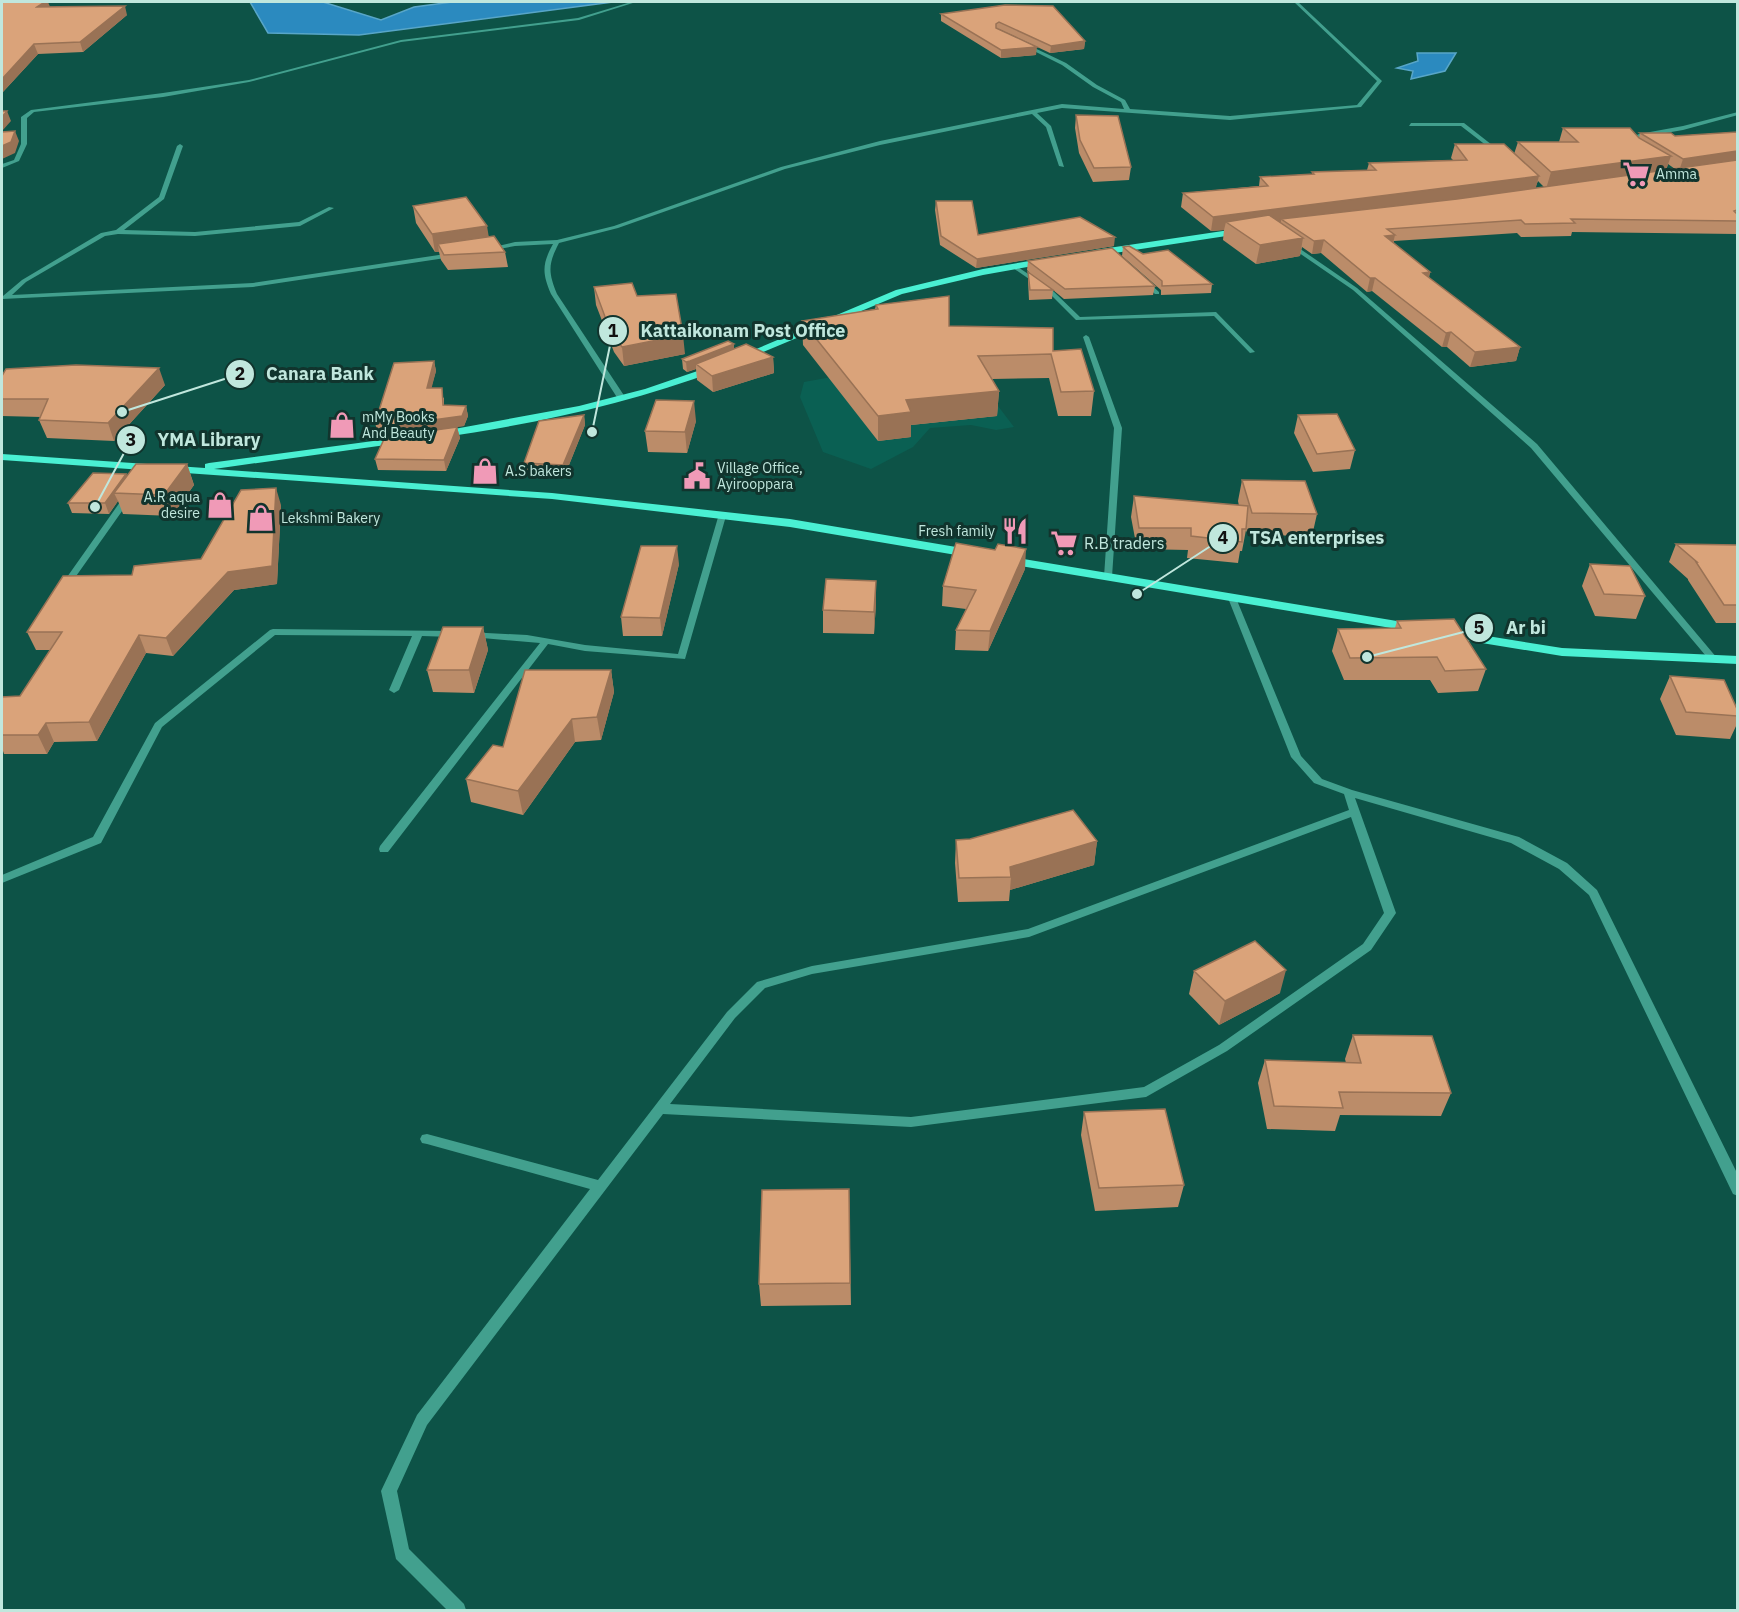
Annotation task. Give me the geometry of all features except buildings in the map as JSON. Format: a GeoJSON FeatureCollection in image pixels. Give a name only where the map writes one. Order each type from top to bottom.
{"type":"FeatureCollection","features":[{"type":"Feature","properties":{"kind":"main road"},"geometry":{"type":"LineString","coordinates":[[1089,254],[1114,254],[1255,230]]}},
{"type":"Feature","properties":{"kind":"main road"},"geometry":{"type":"LineString","coordinates":[[425,437],[505,426],[621,398],[696,375],[900,292],[1057,260]]}},
{"type":"Feature","properties":{"kind":"main road"},"geometry":{"type":"LineString","coordinates":[[2,457],[145,472],[413,439]]}},
{"type":"Feature","properties":{"kind":"main road"},"geometry":{"type":"LineString","coordinates":[[174,470],[552,496],[790,523],[1562,652],[1737,660]]}},
{"type":"Feature","properties":{"kind":"street"},"geometry":{"type":"LineString","coordinates":[[2,166],[16,161],[24,144],[24,117],[33,111],[163,95],[249,81],[401,41],[579,19],[634,2]]}},
{"type":"Feature","properties":{"kind":"street"},"geometry":{"type":"LineString","coordinates":[[475,251],[515,243],[556,242],[616,227],[783,168],[880,143],[1062,106],[1230,118],[1359,106],[1380,81],[1296,2]]}},
{"type":"Feature","properties":{"kind":"street"},"geometry":{"type":"LineString","coordinates":[[1017,41],[1064,64],[1095,86],[1123,101],[1128,111]]}},
{"type":"Feature","properties":{"kind":"street"},"geometry":{"type":"LineString","coordinates":[[1033,112],[1048,126],[1062,166]]}},
{"type":"Feature","properties":{"kind":"street"},"geometry":{"type":"LineString","coordinates":[[1631,146],[1626,140],[1690,126],[1716,116],[1737,113]]}},
{"type":"Feature","properties":{"kind":"street"},"geometry":{"type":"LineString","coordinates":[[1411,125],[1462,124],[1507,158]]}},
{"type":"Feature","properties":{"kind":"street"},"geometry":{"type":"LineString","coordinates":[[118,232],[162,198],[180,146]]}},
{"type":"Feature","properties":{"kind":"street"},"geometry":{"type":"LineString","coordinates":[[3,298],[24,281],[79,246],[103,234],[118,232],[195,234],[300,224],[331,208]]}},
{"type":"Feature","properties":{"kind":"street"},"geometry":{"type":"LineString","coordinates":[[1284,240],[1355,289],[1534,446],[1714,660]]}},
{"type":"Feature","properties":{"kind":"street"},"geometry":{"type":"LineString","coordinates":[[556,242],[548,257],[545,275],[554,294],[621,398]]}},
{"type":"Feature","properties":{"kind":"street"},"geometry":{"type":"LineString","coordinates":[[3,298],[253,285],[464,253]]}},
{"type":"Feature","properties":{"kind":"street"},"geometry":{"type":"LineString","coordinates":[[1015,267],[1050,291],[1078,319],[1216,314],[1252,352]]}},
{"type":"Feature","properties":{"kind":"street"},"geometry":{"type":"LineString","coordinates":[[1141,279],[1157,293]]}},
{"type":"Feature","properties":{"kind":"street"},"geometry":{"type":"LineString","coordinates":[[1086,337],[1118,428],[1108,577]]}},
{"type":"Feature","properties":{"kind":"street"},"geometry":{"type":"LineString","coordinates":[[60,593],[135,487]]}},
{"type":"Feature","properties":{"kind":"street"},"geometry":{"type":"LineString","coordinates":[[2,879],[97,840],[158,725],[273,632],[469,634],[682,657],[722,516]]}},
{"type":"Feature","properties":{"kind":"street"},"geometry":{"type":"LineString","coordinates":[[1232,598],[1296,758],[1318,781],[1348,792],[1515,840],[1563,866],[1593,893],[1737,1190]]}},
{"type":"Feature","properties":{"kind":"street"},"geometry":{"type":"LineString","coordinates":[[394,690],[418,634]]}},
{"type":"Feature","properties":{"kind":"street"},"geometry":{"type":"LineString","coordinates":[[384,849],[546,641]]}},
{"type":"Feature","properties":{"kind":"street"},"geometry":{"type":"LineString","coordinates":[[658,1109],[911,1122],[1146,1092],[1223,1048],[1367,947],[1390,913],[1348,792]]}},
{"type":"Feature","properties":{"kind":"street"},"geometry":{"type":"LineString","coordinates":[[458,1611],[402,1553],[389,1491],[422,1420],[731,1015],[761,986],[812,970],[1029,933],[1355,812]]}},
{"type":"Feature","properties":{"kind":"street"},"geometry":{"type":"LineString","coordinates":[[428,1139],[600,1186]]}},
{"type":"Feature","properties":{"kind":"shaded area"},"geometry":{"type":"Polygon","coordinates":[[[250,2],[323,2],[381,20],[414,7],[452,2],[613,2],[359,35],[268,33],[250,2]]]}},
{"type":"Feature","properties":{"kind":"shaded area"},"geometry":{"type":"Polygon","coordinates":[[[1417,53],[1456,53],[1445,71],[1411,79],[1413,71],[1397,68],[1418,61],[1417,53]]]}},
{"type":"Feature","properties":{"kind":"shaded area"},"geometry":{"type":"Polygon","coordinates":[[[956,351],[1014,427],[996,430],[971,425],[930,428],[913,447],[871,469],[823,452],[800,397],[804,382],[956,351]]]}},
{"type":"Feature","properties":{"kind":"place","name":"Amma"},"geometry":{"type":"Point","coordinates":[1636,174]}},
{"type":"Feature","properties":{"kind":"place","name":"Canara Bank"},"geometry":{"type":"Point","coordinates":[122,412]}},
{"type":"Feature","properties":{"kind":"place","name":"mMy Books And Beauty"},"geometry":{"type":"Point","coordinates":[342,425]}},
{"type":"Feature","properties":{"kind":"place","name":"Kattaikonam Post Office"},"geometry":{"type":"Point","coordinates":[592,432]}},
{"type":"Feature","properties":{"kind":"place","name":"A.S bakers"},"geometry":{"type":"Point","coordinates":[485,471]}},
{"type":"Feature","properties":{"kind":"place","name":"Village Office, Ayirooppara"},"geometry":{"type":"Point","coordinates":[697,476]}},
{"type":"Feature","properties":{"kind":"place","name":"A.R aqua desire"},"geometry":{"type":"Point","coordinates":[220,505]}},
{"type":"Feature","properties":{"kind":"place","name":"YMA Library"},"geometry":{"type":"Point","coordinates":[95,507]}},
{"type":"Feature","properties":{"kind":"place","name":"Lekshmi Bakery"},"geometry":{"type":"Point","coordinates":[261,518]}},
{"type":"Feature","properties":{"kind":"place","name":"Fresh family"},"geometry":{"type":"Point","coordinates":[1015,531]}},
{"type":"Feature","properties":{"kind":"place","name":"R.B traders"},"geometry":{"type":"Point","coordinates":[1064,543]}},
{"type":"Feature","properties":{"kind":"place","name":"TSA enterprises"},"geometry":{"type":"Point","coordinates":[1137,594]}},
{"type":"Feature","properties":{"kind":"place","name":"Ar bi"},"geometry":{"type":"Point","coordinates":[1367,657]}}]}
